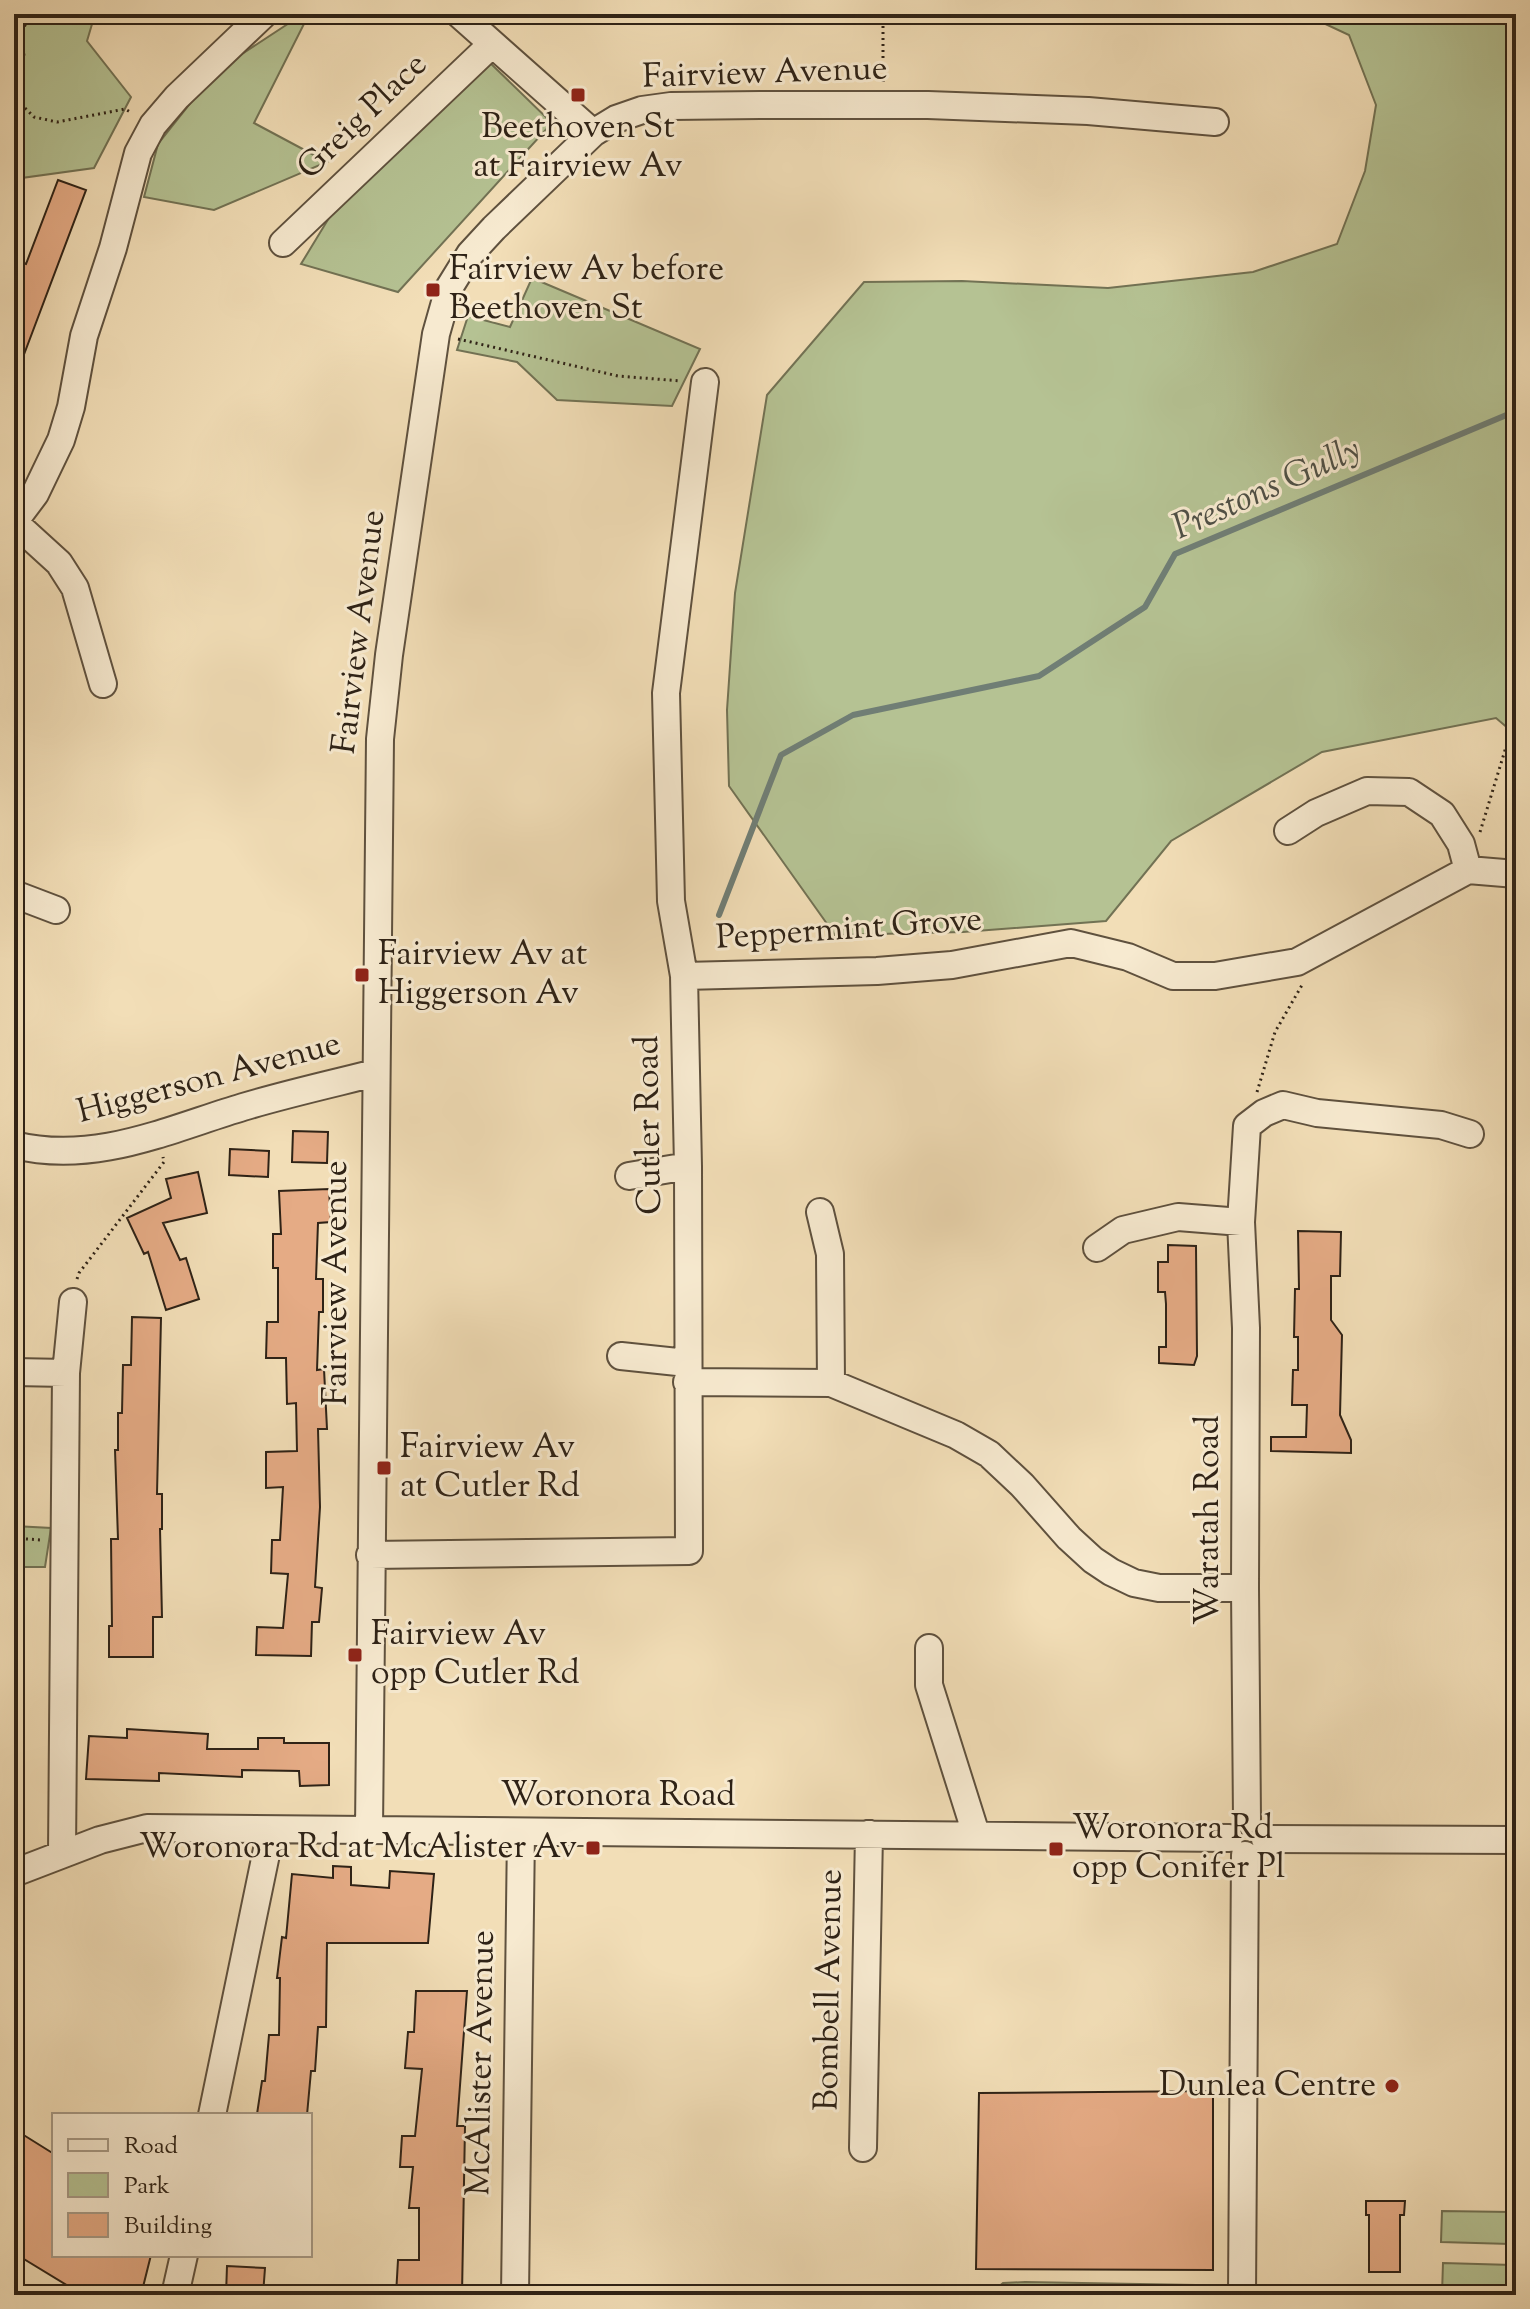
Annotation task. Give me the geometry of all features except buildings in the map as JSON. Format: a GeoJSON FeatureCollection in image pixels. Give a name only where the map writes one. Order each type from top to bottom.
{"type":"FeatureCollection","features":[{"type":"Feature","properties":{"kind":"street"},"geometry":{"type":"LineString","coordinates":[[103,684],[75,588],[59,563],[14,522],[35,494],[61,440],[71,407],[84,336],[113,248],[138,153],[153,125],[204,70],[264,14]]}},
{"type":"Feature","properties":{"kind":"street"},"geometry":{"type":"LineString","coordinates":[[459,14],[593,133]]}},
{"type":"Feature","properties":{"kind":"street","name":"Greig Place"},"geometry":{"type":"LineString","coordinates":[[283,243],[492,44]]}},
{"type":"Feature","properties":{"kind":"street","name":"Fairview Avenue"},"geometry":{"type":"LineString","coordinates":[[369,1829],[379,755],[383,699],[436,334],[443,303],[457,274],[470,254],[593,133],[629,113],[655,107],[883,106],[1088,111],[1215,122]]}},
{"type":"Feature","properties":{"kind":"street","name":"Cutler Road"},"geometry":{"type":"LineString","coordinates":[[370,1555],[689,1551],[684,976],[671,901],[666,693],[705,382]]}},
{"type":"Feature","properties":{"kind":"street"},"geometry":{"type":"LineString","coordinates":[[1288,831],[1316,813],[1367,791],[1409,792],[1442,814],[1461,844],[1468,870],[1516,874]]}},
{"type":"Feature","properties":{"kind":"street","name":"Peppermint Grove"},"geometry":{"type":"LineString","coordinates":[[684,976],[788,975],[937,966],[1071,943],[1128,957],[1173,976],[1215,976],[1297,962],[1468,870]]}},
{"type":"Feature","properties":{"kind":"street"},"geometry":{"type":"LineString","coordinates":[[14,894],[56,910]]}},
{"type":"Feature","properties":{"kind":"street","name":"Higgerson Avenue"},"geometry":{"type":"LineString","coordinates":[[14,1145],[45,1151],[99,1150],[247,1106],[375,1073]]}},
{"type":"Feature","properties":{"kind":"street"},"geometry":{"type":"LineString","coordinates":[[1247,1126],[1264,1113],[1283,1105],[1317,1113],[1441,1125],[1470,1134]]}},
{"type":"Feature","properties":{"kind":"street","name":"Waratah Road"},"geometry":{"type":"LineString","coordinates":[[1246,1844],[1262,1827],[1247,1819],[1246,1328],[1241,1222],[1247,1126]]}},
{"type":"Feature","properties":{"kind":"street"},"geometry":{"type":"LineString","coordinates":[[629,1176],[688,1166]]}},
{"type":"Feature","properties":{"kind":"street"},"geometry":{"type":"LineString","coordinates":[[820,1212],[830,1254],[831,1383]]}},
{"type":"Feature","properties":{"kind":"street"},"geometry":{"type":"LineString","coordinates":[[1097,1248],[1123,1230],[1178,1217],[1241,1222]]}},
{"type":"Feature","properties":{"kind":"street"},"geometry":{"type":"LineString","coordinates":[[62,1854],[66,1373],[73,1302]]}},
{"type":"Feature","properties":{"kind":"street"},"geometry":{"type":"LineString","coordinates":[[621,1356],[687,1372],[831,1383],[925,1421],[989,1454],[1093,1560],[1134,1583],[1159,1588],[1245,1588]]}},
{"type":"Feature","properties":{"kind":"street"},"geometry":{"type":"LineString","coordinates":[[14,1372],[66,1373]]}},
{"type":"Feature","properties":{"kind":"street"},"geometry":{"type":"LineString","coordinates":[[929,1648],[929,1685],[976,1834]]}},
{"type":"Feature","properties":{"kind":"street","name":"Woronora Road"},"geometry":{"type":"LineString","coordinates":[[14,1873],[123,1832],[147,1828],[976,1834],[1246,1844],[1516,1840]]}},
{"type":"Feature","properties":{"kind":"street"},"geometry":{"type":"LineString","coordinates":[[212,2113],[271,1830]]}},
{"type":"Feature","properties":{"kind":"street","name":"McAlister Avenue"},"geometry":{"type":"LineString","coordinates":[[515,2295],[521,1832]]}},
{"type":"Feature","properties":{"kind":"street","name":"Bombell Avenue"},"geometry":{"type":"LineString","coordinates":[[863,2148],[869,1834]]}},
{"type":"Feature","properties":{"kind":"street"},"geometry":{"type":"LineString","coordinates":[[1242,2295],[1246,1844]]}},
{"type":"Feature","properties":{"kind":"street"},"geometry":{"type":"LineString","coordinates":[[175,2295],[184,2257]]}},
{"type":"Feature","properties":{"kind":"path"},"geometry":{"type":"LineString","coordinates":[[31,14],[22,31],[24,57],[15,83],[15,98],[34,117],[57,122],[125,109],[153,125]]}},
{"type":"Feature","properties":{"kind":"path"},"geometry":{"type":"LineString","coordinates":[[883,14],[883,106]]}},
{"type":"Feature","properties":{"kind":"path"},"geometry":{"type":"LineString","coordinates":[[458,339],[618,376],[673,380]]}},
{"type":"Feature","properties":{"kind":"path"},"geometry":{"type":"LineString","coordinates":[[1468,870],[1510,734],[1516,733]]}},
{"type":"Feature","properties":{"kind":"path"},"geometry":{"type":"LineString","coordinates":[[1247,1126],[1275,1032],[1304,982],[1297,962]]}},
{"type":"Feature","properties":{"kind":"path"},"geometry":{"type":"LineString","coordinates":[[73,1302],[79,1273],[164,1162],[164,1157]]}},
{"type":"Feature","properties":{"kind":"path"},"geometry":{"type":"LineString","coordinates":[[14,1538],[65,1541]]}},
{"type":"Feature","properties":{"kind":"green space"},"geometry":{"type":"Polygon","coordinates":[[[14,14],[95,14],[87,41],[131,97],[94,168],[14,179],[14,14]]]}},
{"type":"Feature","properties":{"kind":"green space"},"geometry":{"type":"Polygon","coordinates":[[[303,14],[309,14],[254,123],[327,162],[214,210],[144,197],[158,144],[216,71],[303,14]]]}},
{"type":"Feature","properties":{"kind":"green space"},"geometry":{"type":"Polygon","coordinates":[[[1304,14],[1516,14],[1516,735],[1496,718],[1322,752],[1171,841],[1106,921],[963,932],[835,935],[729,786],[727,710],[735,593],[767,395],[864,282],[962,281],[1108,288],[1253,272],[1337,244],[1365,171],[1376,105],[1349,35],[1304,14]]]}},
{"type":"Feature","properties":{"kind":"green space"},"geometry":{"type":"Polygon","coordinates":[[[485,58],[552,123],[398,292],[301,264],[335,208],[485,58]]]}},
{"type":"Feature","properties":{"kind":"green space"},"geometry":{"type":"Polygon","coordinates":[[[532,278],[700,349],[672,406],[557,400],[517,362],[457,350],[468,316],[510,327],[532,278]]]}},
{"type":"Feature","properties":{"kind":"green space"},"geometry":{"type":"Polygon","coordinates":[[[14,1526],[51,1528],[45,1567],[14,1567],[14,1526]]]}},
{"type":"Feature","properties":{"kind":"green space"},"geometry":{"type":"Polygon","coordinates":[[[1442,2211],[1511,2212],[1510,2244],[1441,2242],[1442,2211]]]}},
{"type":"Feature","properties":{"kind":"green space"},"geometry":{"type":"Polygon","coordinates":[[[1443,2263],[1512,2265],[1511,2295],[1442,2294],[1443,2263]]]}},
{"type":"Feature","properties":{"kind":"green space"},"geometry":{"type":"Polygon","coordinates":[[[1003,2283],[1196,2285],[1204,2288],[1209,2295],[989,2295],[1003,2283]]]}},
{"type":"Feature","properties":{"kind":"waterway","name":"Prestons Gully"},"geometry":{"type":"LineString","coordinates":[[719,915],[781,755],[853,715],[1039,676],[1145,607],[1175,554],[1516,411]]}},
{"type":"Feature","properties":{"kind":"place","name":"Beethoven St at Fairview Av"},"geometry":{"type":"Point","coordinates":[578,95]}},
{"type":"Feature","properties":{"kind":"place","name":"Fairview Av before Beethoven St"},"geometry":{"type":"Point","coordinates":[433,290]}},
{"type":"Feature","properties":{"kind":"place","name":"Fairview Av at Higgerson Av"},"geometry":{"type":"Point","coordinates":[362,975]}},
{"type":"Feature","properties":{"kind":"place","name":"Fairview Av at Cutler Rd"},"geometry":{"type":"Point","coordinates":[384,1468]}},
{"type":"Feature","properties":{"kind":"place","name":"Fairview Av opp Cutler Rd"},"geometry":{"type":"Point","coordinates":[355,1655]}},
{"type":"Feature","properties":{"kind":"place","name":"Woronora Rd at McAlister Av"},"geometry":{"type":"Point","coordinates":[593,1848]}},
{"type":"Feature","properties":{"kind":"place","name":"Woronora Rd opp Conifer Pl"},"geometry":{"type":"Point","coordinates":[1056,1849]}},
{"type":"Feature","properties":{"kind":"place","name":"Dunlea Centre"},"geometry":{"type":"Point","coordinates":[1392,2086]}}]}
